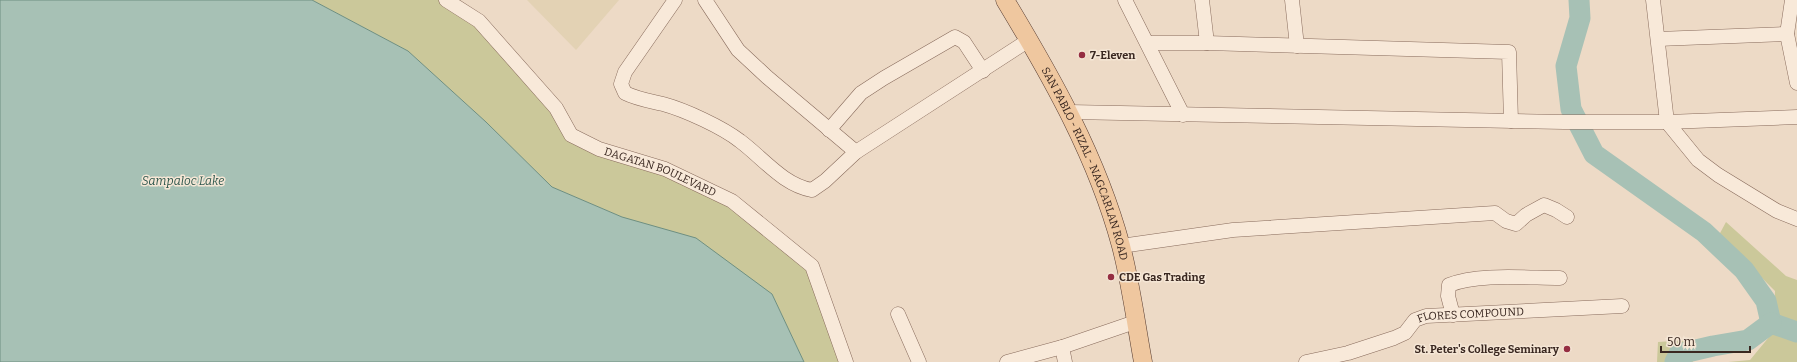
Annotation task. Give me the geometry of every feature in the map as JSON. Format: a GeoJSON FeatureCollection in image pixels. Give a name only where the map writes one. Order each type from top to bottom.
{"type":"FeatureCollection","features":[{"type":"Feature","properties":{"kind":"main road","name":"SAN PABLO - RIZAL - NAGCARLAN ROAD"},"geometry":{"type":"LineString","coordinates":[[1005,0],[1030,40],[1070,112],[1087,149],[1121,246],[1143,362]]}},
{"type":"Feature","properties":{"kind":"street","name":"DAGATAN BOULEVARD"},"geometry":{"type":"LineString","coordinates":[[446,0],[479,20],[556,108],[571,135],[599,149],[665,169],[732,201],[812,266],[846,362]]}},
{"type":"Feature","properties":{"kind":"street"},"geometry":{"type":"LineString","coordinates":[[675,0],[625,72],[621,84],[625,93],[634,98],[664,105],[711,124],[738,140],[799,188],[812,190],[825,181],[856,152],[1030,40]]}},
{"type":"Feature","properties":{"kind":"street"},"geometry":{"type":"LineString","coordinates":[[705,0],[738,50],[856,152]]}},
{"type":"Feature","properties":{"kind":"street"},"geometry":{"type":"LineString","coordinates":[[1125,0],[1183,115]]}},
{"type":"Feature","properties":{"kind":"street"},"geometry":{"type":"LineString","coordinates":[[1202,0],[1207,43]]}},
{"type":"Feature","properties":{"kind":"street"},"geometry":{"type":"LineString","coordinates":[[1292,0],[1297,46]]}},
{"type":"Feature","properties":{"kind":"street"},"geometry":{"type":"LineString","coordinates":[[1653,0],[1666,122],[1698,160],[1777,211],[1797,219]]}},
{"type":"Feature","properties":{"kind":"street"},"geometry":{"type":"LineString","coordinates":[[1792,0],[1787,34],[1797,83]]}},
{"type":"Feature","properties":{"kind":"street"},"geometry":{"type":"LineString","coordinates":[[1658,39],[1787,34]]}},
{"type":"Feature","properties":{"kind":"street"},"geometry":{"type":"LineString","coordinates":[[830,130],[861,93],[955,37],[964,42],[983,71]]}},
{"type":"Feature","properties":{"kind":"street"},"geometry":{"type":"LineString","coordinates":[[1148,43],[1207,43],[1509,52],[1511,121]]}},
{"type":"Feature","properties":{"kind":"street"},"geometry":{"type":"LineString","coordinates":[[1070,112],[1564,122],[1666,122],[1797,117]]}},
{"type":"Feature","properties":{"kind":"street"},"geometry":{"type":"LineString","coordinates":[[1121,246],[1233,230],[1380,219],[1495,213],[1506,221],[1516,224],[1526,215],[1544,205],[1556,210],[1566,217]]}},
{"type":"Feature","properties":{"kind":"street"},"geometry":{"type":"LineString","coordinates":[[1453,315],[1448,296],[1448,285],[1458,281],[1486,278],[1560,278]]}},
{"type":"Feature","properties":{"kind":"street","name":"FLORES COMPOUND"},"geometry":{"type":"LineString","coordinates":[[1306,362],[1348,353],[1394,338],[1405,333],[1415,320],[1426,316],[1622,306]]}},
{"type":"Feature","properties":{"kind":"street"},"geometry":{"type":"LineString","coordinates":[[898,314],[919,362]]}},
{"type":"Feature","properties":{"kind":"street"},"geometry":{"type":"LineString","coordinates":[[1007,362],[1062,347],[1135,322]]}},
{"type":"Feature","properties":{"kind":"street"},"geometry":{"type":"LineString","coordinates":[[1062,347],[1065,362]]}},
{"type":"Feature","properties":{"kind":"shaded area"},"geometry":{"type":"Polygon","coordinates":[[[312,0],[446,0],[479,21],[571,135],[732,201],[812,266],[845,362],[804,362],[772,294],[622,217],[552,187],[486,122],[408,51],[312,0]]]}},
{"type":"Feature","properties":{"kind":"shaded area"},"geometry":{"type":"Polygon","coordinates":[[[527,0],[619,0],[576,50],[527,0]]]}},
{"type":"Feature","properties":{"kind":"shaded area"},"geometry":{"type":"Polygon","coordinates":[[[1726,222],[1786,276],[1797,280],[1797,362],[1728,362],[1750,360],[1774,331],[1775,291],[1719,235],[1726,222]]]}},
{"type":"Feature","properties":{"kind":"shaded area"},"geometry":{"type":"Polygon","coordinates":[[[1686,340],[1693,362],[1657,362],[1658,342],[1686,340]]]}},
{"type":"Feature","properties":{"kind":"water","name":"Sampaloc Lake"},"geometry":{"type":"Polygon","coordinates":[[[0,0],[312,0],[408,51],[486,122],[552,187],[622,217],[696,238],[772,294],[804,362],[0,362],[0,0]]]}},
{"type":"Feature","properties":{"kind":"waterway"},"geometry":{"type":"LineString","coordinates":[[1579,0],[1580,18],[1566,66],[1571,109],[1594,154],[1704,232],[1744,270],[1766,301],[1771,323]]}},
{"type":"Feature","properties":{"kind":"waterway"},"geometry":{"type":"LineString","coordinates":[[1771,323],[1797,332]]}},
{"type":"Feature","properties":{"kind":"waterway"},"geometry":{"type":"LineString","coordinates":[[1675,362],[1679,354],[1748,340],[1771,323]]}},
{"type":"Feature","properties":{"kind":"place","name":"7-Eleven"},"geometry":{"type":"Point","coordinates":[1082,55]}},
{"type":"Feature","properties":{"kind":"place","name":"CDE Gas Trading"},"geometry":{"type":"Point","coordinates":[1111,277]}},
{"type":"Feature","properties":{"kind":"place","name":"St. Peter's College Seminary"},"geometry":{"type":"Point","coordinates":[1567,349]}}]}
